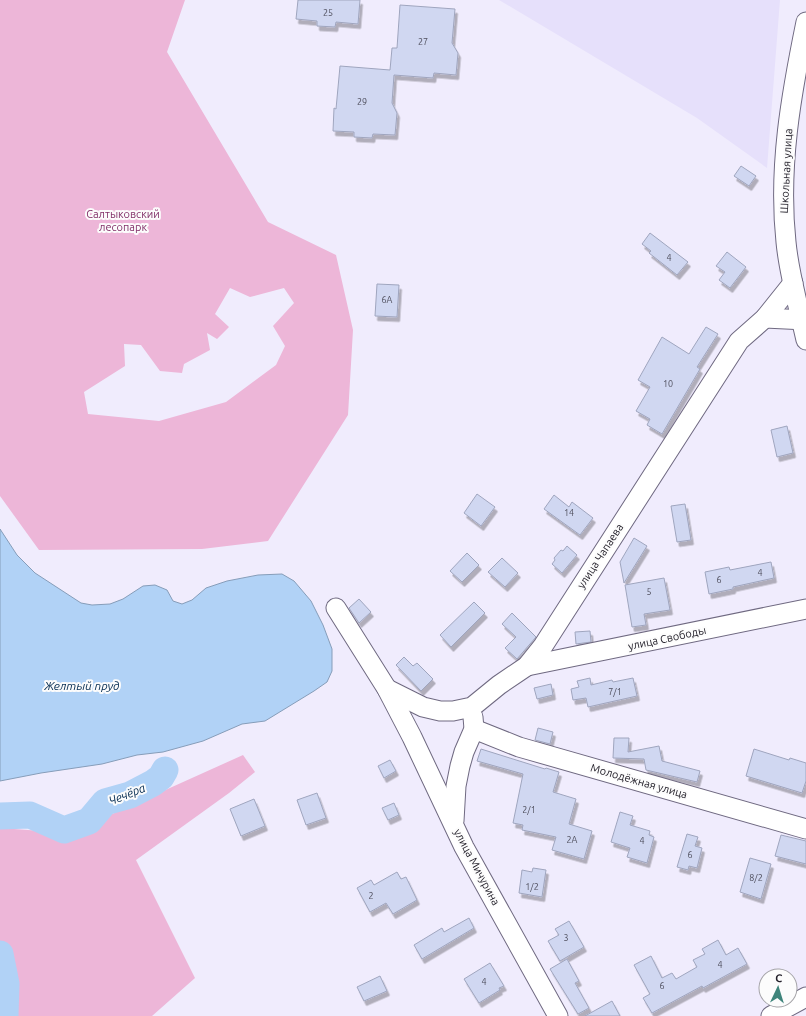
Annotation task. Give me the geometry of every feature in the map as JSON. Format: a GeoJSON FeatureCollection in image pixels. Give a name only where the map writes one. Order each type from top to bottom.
{"type":"FeatureCollection","features":[{"type":"Feature","properties":{"kind":"street","name":"Школьная улица"},"geometry":{"type":"LineString","coordinates":[[806,22],[790,105],[784,185],[786,244],[793,283],[804,319],[806,340]]}},
{"type":"Feature","properties":{"kind":"street","name":"улица Чапаева"},"geometry":{"type":"LineString","coordinates":[[387,689],[423,707],[440,711],[453,711],[472,707],[499,685],[527,666],[547,639],[739,341],[765,318],[793,283]]}},
{"type":"Feature","properties":{"kind":"street"},"geometry":{"type":"LineString","coordinates":[[765,318],[804,319]]}},
{"type":"Feature","properties":{"kind":"street"},"geometry":{"type":"LineString","coordinates":[[336,608],[387,689],[412,736],[454,824]]}},
{"type":"Feature","properties":{"kind":"street","name":"улица Свободы"},"geometry":{"type":"LineString","coordinates":[[527,666],[806,609]]}},
{"type":"Feature","properties":{"kind":"street","name":"улица Мичурина"},"geometry":{"type":"LineString","coordinates":[[472,707],[474,729],[464,752],[460,766],[454,806],[454,824],[464,847],[558,1016]]}},
{"type":"Feature","properties":{"kind":"street","name":"Молодёжная улица"},"geometry":{"type":"LineString","coordinates":[[474,729],[519,746],[806,829]]}},
{"type":"Feature","properties":{"kind":"street"},"geometry":{"type":"LineString","coordinates":[[771,1016],[806,997]]}},
{"type":"Feature","properties":{"kind":"shaded area"},"geometry":{"type":"Polygon","coordinates":[[[499,0],[780,0],[767,168],[697,118],[499,0]]]}},
{"type":"Feature","properties":{"kind":"green space","name":"Салтыковский лесопарк"},"geometry":{"type":"Polygon","coordinates":[[[0,0],[185,0],[167,52],[268,222],[336,255],[353,330],[348,415],[268,541],[202,549],[39,550],[0,496],[0,0]],[[230,288],[215,314],[229,327],[217,339],[207,333],[210,350],[184,364],[182,373],[160,371],[141,345],[124,344],[125,366],[84,392],[88,414],[159,421],[226,402],[276,365],[285,346],[273,326],[294,303],[284,288],[250,297],[230,288]]]}},
{"type":"Feature","properties":{"kind":"green space"},"geometry":{"type":"Polygon","coordinates":[[[243,755],[255,772],[229,793],[136,860],[195,978],[152,1016],[0,1016],[0,828],[70,833],[243,755]]]}},
{"type":"Feature","properties":{"kind":"water","name":"Желтый пруд"},"geometry":{"type":"Polygon","coordinates":[[[0,529],[17,555],[35,573],[81,603],[92,605],[110,604],[123,599],[143,586],[155,585],[167,590],[173,601],[182,604],[192,600],[206,588],[227,581],[258,575],[282,574],[294,581],[311,601],[323,625],[332,649],[332,671],[327,682],[265,721],[242,724],[203,741],[163,752],[137,755],[102,764],[0,781],[0,529]]]}},
{"type":"Feature","properties":{"kind":"building"},"geometry":{"type":"Polygon","coordinates":[[[298,0],[360,0],[358,24],[336,22],[335,27],[317,26],[317,21],[296,19],[298,0]]]}},
{"type":"Feature","properties":{"kind":"building"},"geometry":{"type":"Polygon","coordinates":[[[400,5],[455,9],[452,43],[458,53],[456,75],[434,73],[433,78],[394,75],[392,103],[397,113],[395,135],[373,134],[372,138],[354,137],[354,132],[333,131],[334,108],[336,109],[340,66],[390,70],[392,48],[397,48],[400,5]]]}},
{"type":"Feature","properties":{"kind":"building"},"geometry":{"type":"Polygon","coordinates":[[[741,166],[756,176],[749,186],[734,176],[741,166]]]}},
{"type":"Feature","properties":{"kind":"building"},"geometry":{"type":"Polygon","coordinates":[[[650,233],[688,262],[677,275],[649,253],[651,251],[642,244],[650,233]]]}},
{"type":"Feature","properties":{"kind":"building"},"geometry":{"type":"Polygon","coordinates":[[[727,252],[746,267],[730,288],[719,280],[725,272],[716,266],[727,252]]]}},
{"type":"Feature","properties":{"kind":"building"},"geometry":{"type":"Polygon","coordinates":[[[377,284],[399,285],[397,317],[375,316],[377,284]]]}},
{"type":"Feature","properties":{"kind":"building"},"geometry":{"type":"Polygon","coordinates":[[[706,327],[718,334],[697,367],[700,369],[662,434],[647,425],[650,419],[636,411],[650,387],[638,380],[662,337],[689,354],[706,327]]]}},
{"type":"Feature","properties":{"kind":"building"},"geometry":{"type":"Polygon","coordinates":[[[787,426],[793,453],[777,457],[771,430],[787,426]]]}},
{"type":"Feature","properties":{"kind":"building"},"geometry":{"type":"Polygon","coordinates":[[[477,494],[495,507],[481,526],[464,513],[477,494]]]}},
{"type":"Feature","properties":{"kind":"building"},"geometry":{"type":"Polygon","coordinates":[[[554,495],[569,507],[572,502],[593,518],[580,535],[544,509],[554,495]]]}},
{"type":"Feature","properties":{"kind":"building"},"geometry":{"type":"Polygon","coordinates":[[[685,504],[691,540],[677,542],[671,506],[685,504]]]}},
{"type":"Feature","properties":{"kind":"building"},"geometry":{"type":"Polygon","coordinates":[[[634,538],[647,546],[624,583],[620,562],[634,538]]]}},
{"type":"Feature","properties":{"kind":"building"},"geometry":{"type":"Polygon","coordinates":[[[567,546],[577,555],[562,573],[552,564],[555,560],[554,558],[567,546]]]}},
{"type":"Feature","properties":{"kind":"building"},"geometry":{"type":"Polygon","coordinates":[[[467,553],[479,565],[462,582],[450,571],[467,553]]]}},
{"type":"Feature","properties":{"kind":"building"},"geometry":{"type":"Polygon","coordinates":[[[502,558],[518,573],[505,587],[488,572],[502,558]]]}},
{"type":"Feature","properties":{"kind":"building"},"geometry":{"type":"Polygon","coordinates":[[[771,562],[774,578],[709,594],[705,572],[729,567],[730,570],[771,562]]]}},
{"type":"Feature","properties":{"kind":"building"},"geometry":{"type":"Polygon","coordinates":[[[664,578],[670,610],[644,614],[646,625],[632,627],[625,585],[664,578]]]}},
{"type":"Feature","properties":{"kind":"building"},"geometry":{"type":"Polygon","coordinates":[[[359,599],[371,612],[359,623],[349,608],[359,599]]]}},
{"type":"Feature","properties":{"kind":"building"},"geometry":{"type":"Polygon","coordinates":[[[474,602],[485,613],[451,647],[440,635],[474,602]]]}},
{"type":"Feature","properties":{"kind":"building"},"geometry":{"type":"Polygon","coordinates":[[[512,613],[536,637],[517,659],[505,648],[516,637],[502,624],[512,613]]]}},
{"type":"Feature","properties":{"kind":"building"},"geometry":{"type":"Polygon","coordinates":[[[590,631],[591,642],[576,644],[575,632],[590,631]]]}},
{"type":"Feature","properties":{"kind":"building"},"geometry":{"type":"Polygon","coordinates":[[[404,657],[413,666],[417,663],[433,679],[421,691],[396,665],[404,657]]]}},
{"type":"Feature","properties":{"kind":"building"},"geometry":{"type":"Polygon","coordinates":[[[590,678],[591,685],[612,680],[613,682],[633,678],[637,696],[588,707],[586,698],[573,700],[571,689],[579,687],[577,681],[590,678]]]}},
{"type":"Feature","properties":{"kind":"building"},"geometry":{"type":"Polygon","coordinates":[[[551,684],[553,695],[537,699],[534,688],[551,684]]]}},
{"type":"Feature","properties":{"kind":"building"},"geometry":{"type":"Polygon","coordinates":[[[538,728],[553,732],[550,744],[535,740],[538,728]]]}},
{"type":"Feature","properties":{"kind":"building"},"geometry":{"type":"Polygon","coordinates":[[[614,738],[629,738],[628,752],[659,746],[662,761],[700,771],[697,782],[646,770],[644,759],[613,758],[614,738]]]}},
{"type":"Feature","properties":{"kind":"building"},"geometry":{"type":"Polygon","coordinates":[[[481,749],[559,772],[553,792],[576,799],[569,824],[592,831],[584,859],[552,850],[556,837],[522,830],[523,825],[513,823],[523,774],[477,761],[481,749]]]}},
{"type":"Feature","properties":{"kind":"building"},"geometry":{"type":"Polygon","coordinates":[[[754,749],[789,760],[790,758],[806,763],[806,781],[802,793],[746,776],[754,749]]]}},
{"type":"Feature","properties":{"kind":"building"},"geometry":{"type":"Polygon","coordinates":[[[390,760],[396,771],[384,778],[378,766],[390,760]]]}},
{"type":"Feature","properties":{"kind":"building"},"geometry":{"type":"Polygon","coordinates":[[[317,793],[326,818],[306,825],[297,800],[317,793]]]}},
{"type":"Feature","properties":{"kind":"building"},"geometry":{"type":"Polygon","coordinates":[[[254,799],[265,826],[241,836],[230,809],[254,799]]]}},
{"type":"Feature","properties":{"kind":"building"},"geometry":{"type":"Polygon","coordinates":[[[394,803],[399,815],[388,820],[382,808],[394,803]]]}},
{"type":"Feature","properties":{"kind":"building"},"geometry":{"type":"Polygon","coordinates":[[[620,812],[633,816],[630,825],[650,831],[649,835],[654,837],[647,863],[627,857],[630,848],[611,842],[620,812]]]}},
{"type":"Feature","properties":{"kind":"building"},"geometry":{"type":"Polygon","coordinates":[[[687,834],[698,837],[695,846],[702,848],[697,868],[689,866],[688,870],[677,867],[687,834]]]}},
{"type":"Feature","properties":{"kind":"building"},"geometry":{"type":"Polygon","coordinates":[[[781,835],[806,841],[806,864],[775,856],[781,835]]]}},
{"type":"Feature","properties":{"kind":"building"},"geometry":{"type":"Polygon","coordinates":[[[750,858],[771,864],[761,899],[740,892],[750,858]]]}},
{"type":"Feature","properties":{"kind":"building"},"geometry":{"type":"Polygon","coordinates":[[[533,868],[546,870],[542,897],[519,893],[522,870],[532,872],[533,868]]]}},
{"type":"Feature","properties":{"kind":"building"},"geometry":{"type":"Polygon","coordinates":[[[397,872],[401,879],[406,877],[417,900],[393,914],[386,903],[370,912],[357,888],[371,880],[374,885],[397,872]]]}},
{"type":"Feature","properties":{"kind":"building"},"geometry":{"type":"Polygon","coordinates":[[[469,918],[474,928],[422,959],[414,945],[442,928],[444,932],[469,918]]]}},
{"type":"Feature","properties":{"kind":"building"},"geometry":{"type":"Polygon","coordinates":[[[569,921],[584,947],[560,961],[548,941],[559,935],[555,929],[569,921]]]}},
{"type":"Feature","properties":{"kind":"building"},"geometry":{"type":"Polygon","coordinates":[[[718,940],[726,955],[738,948],[747,964],[652,1013],[643,998],[650,994],[634,965],[651,956],[662,978],[672,973],[676,979],[697,967],[693,960],[705,954],[702,949],[718,940]]]}},
{"type":"Feature","properties":{"kind":"building"},"geometry":{"type":"Polygon","coordinates":[[[567,959],[579,981],[575,983],[589,1008],[578,1014],[550,969],[567,959]]]}},
{"type":"Feature","properties":{"kind":"building"},"geometry":{"type":"Polygon","coordinates":[[[490,963],[504,986],[479,1003],[464,979],[490,963]]]}},
{"type":"Feature","properties":{"kind":"building"},"geometry":{"type":"Polygon","coordinates":[[[380,976],[387,991],[364,1001],[357,987],[380,976]]]}},
{"type":"Feature","properties":{"kind":"building"},"geometry":{"type":"Polygon","coordinates":[[[612,1001],[620,1016],[585,1016],[612,1001]]]}},
{"type":"Feature","properties":{"kind":"waterway","name":"Чечёра"},"geometry":{"type":"LineString","coordinates":[[0,816],[30,815],[64,830],[89,821],[105,802],[130,795],[153,783],[161,777],[165,770]]}},
{"type":"Feature","properties":{"kind":"waterway","name":"Чечёра"},"geometry":{"type":"LineString","coordinates":[[0,954],[6,984],[5,1016]]}}]}
